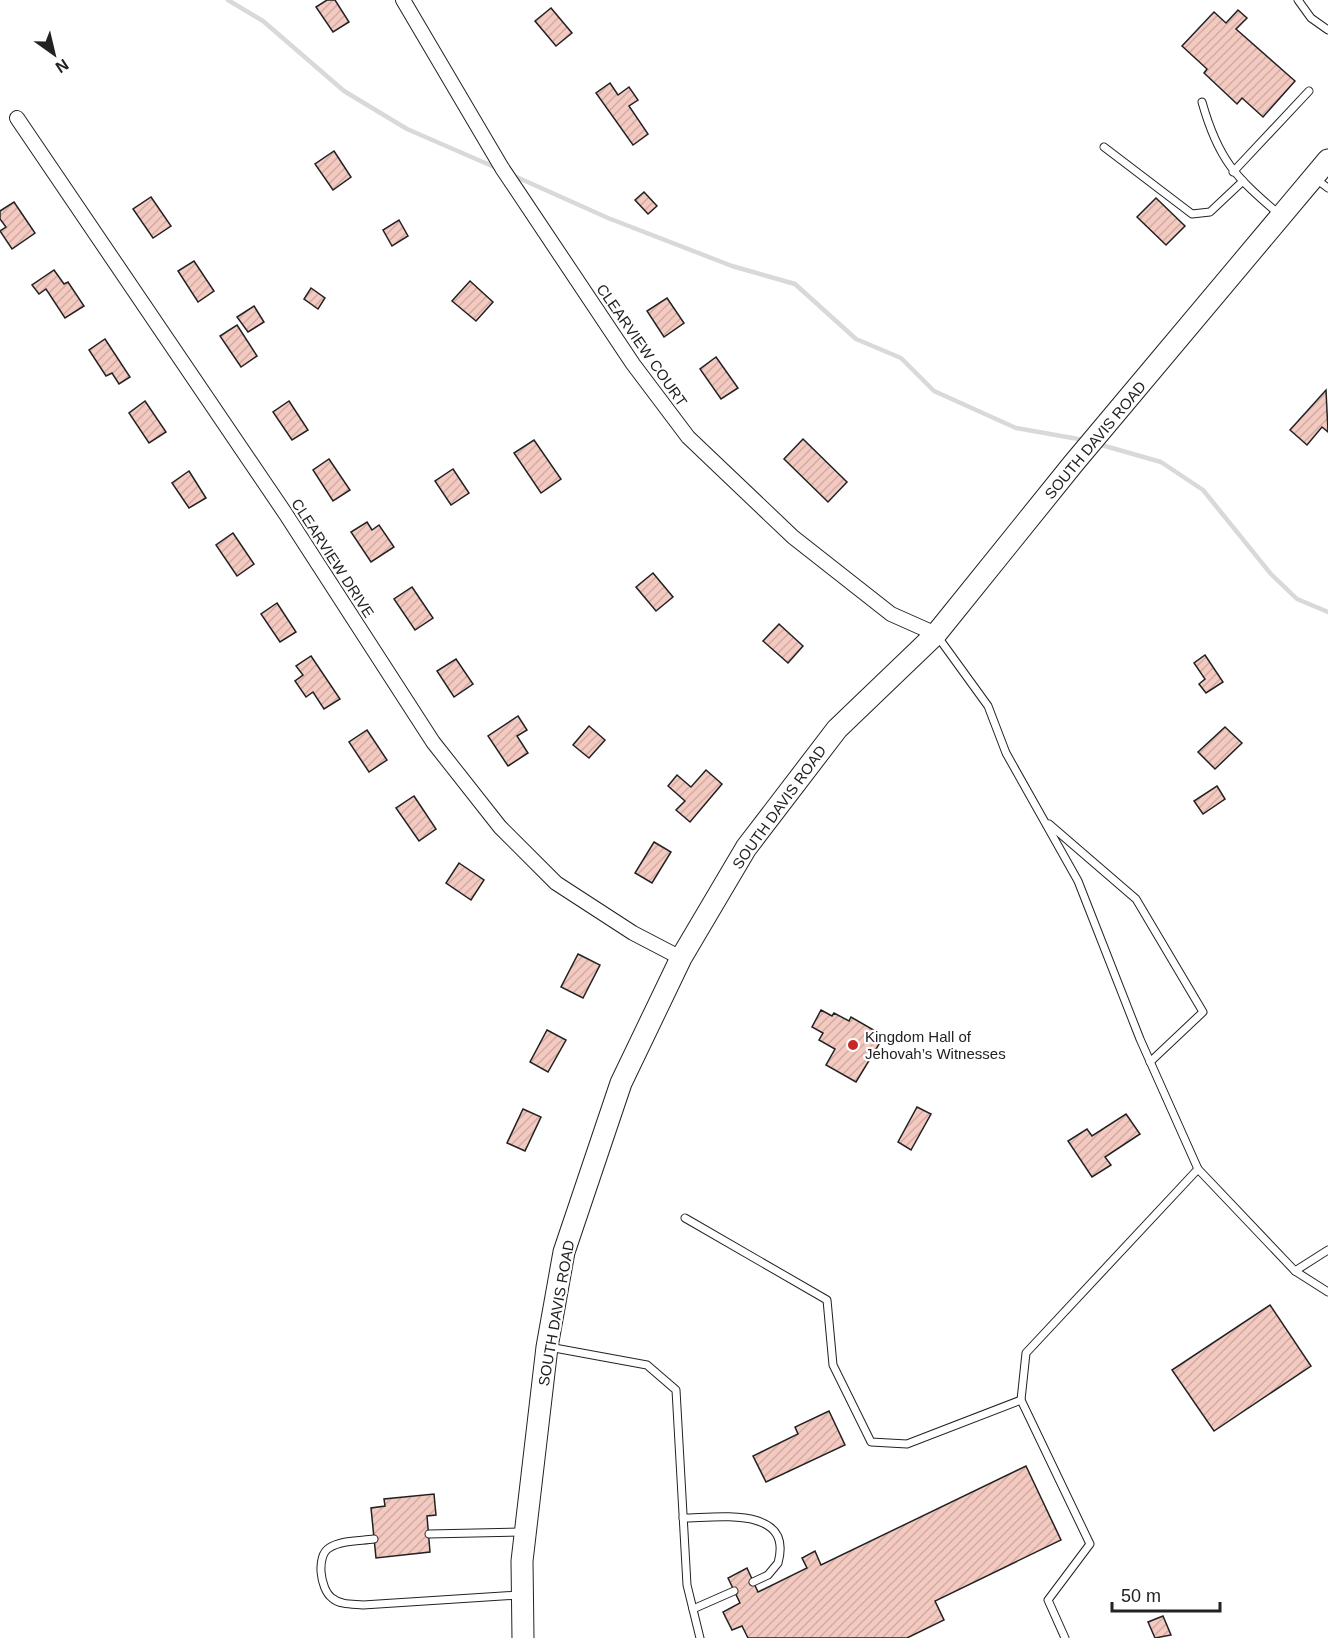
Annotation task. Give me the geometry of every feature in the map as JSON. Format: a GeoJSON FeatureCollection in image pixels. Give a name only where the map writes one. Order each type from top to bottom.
{"type":"FeatureCollection","features":[{"type":"Feature","properties":{"kind":"main road","name":"SOUTH DAVIS ROAD"},"geometry":{"type":"LineString","coordinates":[[524,1638],[522,1595],[525,1532],[547,1347],[564,1252],[621,1083],[681,958],[746,848],[837,729],[936,634],[1073,464],[1282,216],[1321,183],[1328,160]]}},
{"type":"Feature","properties":{"kind":"street","name":"CLEARVIEW COURT"},"geometry":{"type":"LineString","coordinates":[[403,0],[502,168],[633,364],[688,436],[793,537],[891,614],[936,634]]}},
{"type":"Feature","properties":{"kind":"street","name":"CLEARVIEW DRIVE"},"geometry":{"type":"LineString","coordinates":[[17,118],[285,513],[433,742],[500,827],[556,883],[633,933],[681,958]]}},
{"type":"Feature","properties":{"kind":"lane"},"geometry":{"type":"LineString","coordinates":[[1298,0],[1311,18],[1328,30]]}},
{"type":"Feature","properties":{"kind":"lane"},"geometry":{"type":"LineString","coordinates":[[1233,172],[1309,91]]}},
{"type":"Feature","properties":{"kind":"lane"},"geometry":{"type":"LineString","coordinates":[[1202,102],[1210,131],[1233,172],[1282,216]]}},
{"type":"Feature","properties":{"kind":"lane"},"geometry":{"type":"LineString","coordinates":[[1104,147],[1192,214],[1210,212],[1243,182]]}},
{"type":"Feature","properties":{"kind":"lane"},"geometry":{"type":"LineString","coordinates":[[936,634],[988,706],[1006,753],[1078,881],[1150,1062],[1198,1169],[1295,1271],[1328,1292]]}},
{"type":"Feature","properties":{"kind":"lane"},"geometry":{"type":"LineString","coordinates":[[1044,820],[1136,899],[1203,1012],[1150,1062]]}},
{"type":"Feature","properties":{"kind":"lane"},"geometry":{"type":"LineString","coordinates":[[1065,1638],[1048,1600],[1090,1544],[1021,1400],[1026,1353],[1198,1169]]}},
{"type":"Feature","properties":{"kind":"lane"},"geometry":{"type":"LineString","coordinates":[[685,1218],[826,1300],[833,1365],[871,1442],[907,1444],[1021,1400]]}},
{"type":"Feature","properties":{"kind":"lane"},"geometry":{"type":"LineString","coordinates":[[1295,1271],[1328,1250]]}},
{"type":"Feature","properties":{"kind":"lane"},"geometry":{"type":"LineString","coordinates":[[547,1347],[647,1365],[676,1390],[687,1585],[700,1638]]}},
{"type":"Feature","properties":{"kind":"lane"},"geometry":{"type":"LineString","coordinates":[[683,1518],[750,1518],[765,1522],[773,1529],[779,1547],[778,1563],[768,1575],[753,1582]]}},
{"type":"Feature","properties":{"kind":"lane"},"geometry":{"type":"LineString","coordinates":[[429,1534],[525,1532]]}},
{"type":"Feature","properties":{"kind":"lane"},"geometry":{"type":"LineString","coordinates":[[374,1539],[340,1544],[327,1549],[321,1558],[323,1586],[331,1598],[347,1604],[363,1605],[522,1595]]}},
{"type":"Feature","properties":{"kind":"lane"},"geometry":{"type":"LineString","coordinates":[[693,1610],[734,1591]]}},
{"type":"Feature","properties":{"kind":"building"},"geometry":{"type":"Polygon","coordinates":[[[327,0],[335,0],[349,22],[333,32],[316,7],[327,0]]]}},
{"type":"Feature","properties":{"kind":"building"},"geometry":{"type":"Polygon","coordinates":[[[551,8],[572,33],[556,46],[535,21],[551,8]]]}},
{"type":"Feature","properties":{"kind":"building"},"geometry":{"type":"Polygon","coordinates":[[[1238,10],[1247,18],[1236,29],[1295,81],[1263,117],[1242,98],[1237,104],[1204,73],[1207,69],[1182,46],[1214,12],[1226,23],[1238,10]]]}},
{"type":"Feature","properties":{"kind":"building"},"geometry":{"type":"Polygon","coordinates":[[[610,83],[618,95],[629,87],[638,100],[629,106],[648,134],[633,145],[596,93],[610,83]]]}},
{"type":"Feature","properties":{"kind":"building"},"geometry":{"type":"Polygon","coordinates":[[[334,151],[351,177],[333,190],[315,164],[334,151]]]}},
{"type":"Feature","properties":{"kind":"building"},"geometry":{"type":"Polygon","coordinates":[[[644,192],[657,206],[648,214],[635,200],[644,192]]]}},
{"type":"Feature","properties":{"kind":"building"},"geometry":{"type":"Polygon","coordinates":[[[151,197],[171,226],[153,238],[133,209],[151,197]]]}},
{"type":"Feature","properties":{"kind":"building"},"geometry":{"type":"Polygon","coordinates":[[[1156,198],[1185,226],[1166,245],[1137,217],[1156,198]]]}},
{"type":"Feature","properties":{"kind":"building"},"geometry":{"type":"Polygon","coordinates":[[[14,202],[35,233],[12,249],[0,231],[6,227],[0,219],[0,211],[14,202]]]}},
{"type":"Feature","properties":{"kind":"building"},"geometry":{"type":"Polygon","coordinates":[[[399,220],[408,236],[392,246],[383,230],[399,220]]]}},
{"type":"Feature","properties":{"kind":"building"},"geometry":{"type":"Polygon","coordinates":[[[194,261],[214,291],[198,302],[178,271],[194,261]]]}},
{"type":"Feature","properties":{"kind":"building"},"geometry":{"type":"Polygon","coordinates":[[[54,270],[64,284],[68,282],[84,306],[65,318],[46,289],[39,294],[32,285],[54,270]]]}},
{"type":"Feature","properties":{"kind":"building"},"geometry":{"type":"Polygon","coordinates":[[[470,281],[493,302],[476,321],[452,301],[470,281]]]}},
{"type":"Feature","properties":{"kind":"building"},"geometry":{"type":"Polygon","coordinates":[[[311,288],[325,298],[318,309],[304,299],[311,288]]]}},
{"type":"Feature","properties":{"kind":"building"},"geometry":{"type":"Polygon","coordinates":[[[667,298],[684,323],[664,337],[647,311],[667,298]]]}},
{"type":"Feature","properties":{"kind":"building"},"geometry":{"type":"Polygon","coordinates":[[[254,306],[264,322],[248,332],[237,317],[254,306]]]}},
{"type":"Feature","properties":{"kind":"building"},"geometry":{"type":"Polygon","coordinates":[[[237,325],[257,356],[241,367],[220,336],[237,325]]]}},
{"type":"Feature","properties":{"kind":"building"},"geometry":{"type":"Polygon","coordinates":[[[105,339],[130,377],[119,384],[112,373],[106,376],[89,350],[105,339]]]}},
{"type":"Feature","properties":{"kind":"building"},"geometry":{"type":"Polygon","coordinates":[[[716,357],[738,388],[721,399],[700,369],[716,357]]]}},
{"type":"Feature","properties":{"kind":"building"},"geometry":{"type":"Polygon","coordinates":[[[1326,390],[1328,432],[1322,427],[1307,445],[1290,430],[1326,390]]]}},
{"type":"Feature","properties":{"kind":"building"},"geometry":{"type":"Polygon","coordinates":[[[145,401],[166,432],[149,443],[129,413],[145,401]]]}},
{"type":"Feature","properties":{"kind":"building"},"geometry":{"type":"Polygon","coordinates":[[[289,401],[308,430],[292,440],[273,412],[289,401]]]}},
{"type":"Feature","properties":{"kind":"building"},"geometry":{"type":"Polygon","coordinates":[[[803,439],[847,482],[828,502],[784,459],[803,439]]]}},
{"type":"Feature","properties":{"kind":"building"},"geometry":{"type":"Polygon","coordinates":[[[534,440],[561,479],[541,493],[514,453],[534,440]]]}},
{"type":"Feature","properties":{"kind":"building"},"geometry":{"type":"Polygon","coordinates":[[[329,459],[350,490],[333,501],[313,470],[329,459]]]}},
{"type":"Feature","properties":{"kind":"building"},"geometry":{"type":"Polygon","coordinates":[[[453,469],[469,493],[451,505],[435,481],[453,469]]]}},
{"type":"Feature","properties":{"kind":"building"},"geometry":{"type":"Polygon","coordinates":[[[189,471],[206,498],[189,508],[172,483],[189,471]]]}},
{"type":"Feature","properties":{"kind":"building"},"geometry":{"type":"Polygon","coordinates":[[[367,522],[372,530],[379,525],[394,547],[371,562],[351,532],[367,522]]]}},
{"type":"Feature","properties":{"kind":"building"},"geometry":{"type":"Polygon","coordinates":[[[233,533],[254,564],[237,576],[216,545],[233,533]]]}},
{"type":"Feature","properties":{"kind":"building"},"geometry":{"type":"Polygon","coordinates":[[[653,573],[673,597],[656,611],[636,587],[653,573]]]}},
{"type":"Feature","properties":{"kind":"building"},"geometry":{"type":"Polygon","coordinates":[[[412,587],[433,618],[415,630],[394,599],[412,587]]]}},
{"type":"Feature","properties":{"kind":"building"},"geometry":{"type":"Polygon","coordinates":[[[277,603],[296,632],[280,642],[261,614],[277,603]]]}},
{"type":"Feature","properties":{"kind":"building"},"geometry":{"type":"Polygon","coordinates":[[[779,624],[803,646],[788,663],[763,641],[779,624]]]}},
{"type":"Feature","properties":{"kind":"building"},"geometry":{"type":"Polygon","coordinates":[[[1205,655],[1223,682],[1206,693],[1199,684],[1205,679],[1194,663],[1205,655]]]}},
{"type":"Feature","properties":{"kind":"building"},"geometry":{"type":"Polygon","coordinates":[[[311,656],[340,699],[324,709],[313,692],[306,697],[295,681],[303,675],[296,666],[311,656]]]}},
{"type":"Feature","properties":{"kind":"building"},"geometry":{"type":"Polygon","coordinates":[[[456,659],[473,684],[454,697],[437,671],[456,659]]]}},
{"type":"Feature","properties":{"kind":"building"},"geometry":{"type":"Polygon","coordinates":[[[518,716],[527,730],[517,736],[528,753],[508,766],[488,736],[518,716]]]}},
{"type":"Feature","properties":{"kind":"building"},"geometry":{"type":"Polygon","coordinates":[[[589,726],[605,740],[589,758],[573,745],[589,726]]]}},
{"type":"Feature","properties":{"kind":"building"},"geometry":{"type":"Polygon","coordinates":[[[1225,727],[1242,743],[1215,769],[1198,752],[1225,727]]]}},
{"type":"Feature","properties":{"kind":"building"},"geometry":{"type":"Polygon","coordinates":[[[367,730],[387,760],[369,772],[349,742],[367,730]]]}},
{"type":"Feature","properties":{"kind":"building"},"geometry":{"type":"Polygon","coordinates":[[[706,770],[722,784],[690,822],[676,810],[685,801],[668,786],[677,775],[691,787],[706,770]]]}},
{"type":"Feature","properties":{"kind":"building"},"geometry":{"type":"Polygon","coordinates":[[[1217,786],[1225,799],[1203,814],[1194,801],[1217,786]]]}},
{"type":"Feature","properties":{"kind":"building"},"geometry":{"type":"Polygon","coordinates":[[[414,796],[436,829],[419,841],[396,808],[414,796]]]}},
{"type":"Feature","properties":{"kind":"building"},"geometry":{"type":"Polygon","coordinates":[[[654,842],[671,852],[652,883],[635,873],[654,842]]]}},
{"type":"Feature","properties":{"kind":"building"},"geometry":{"type":"Polygon","coordinates":[[[459,863],[484,880],[471,900],[446,883],[459,863]]]}},
{"type":"Feature","properties":{"kind":"building"},"geometry":{"type":"Polygon","coordinates":[[[578,954],[600,965],[583,998],[561,987],[578,954]]]}},
{"type":"Feature","properties":{"kind":"building","name":"Kingdom Hall of Jehovah’s Witnesses"},"geometry":{"type":"Polygon","coordinates":[[[821,1010],[832,1016],[834,1013],[849,1021],[851,1017],[884,1036],[856,1082],[826,1065],[835,1049],[819,1040],[823,1033],[812,1027],[821,1010]]]}},
{"type":"Feature","properties":{"kind":"building"},"geometry":{"type":"Polygon","coordinates":[[[547,1030],[566,1040],[548,1072],[530,1062],[547,1030]]]}},
{"type":"Feature","properties":{"kind":"building"},"geometry":{"type":"Polygon","coordinates":[[[917,1107],[931,1114],[911,1150],[898,1142],[917,1107]]]}},
{"type":"Feature","properties":{"kind":"building"},"geometry":{"type":"Polygon","coordinates":[[[523,1109],[541,1117],[525,1151],[507,1143],[523,1109]]]}},
{"type":"Feature","properties":{"kind":"building"},"geometry":{"type":"Polygon","coordinates":[[[1126,1114],[1140,1134],[1105,1157],[1111,1165],[1092,1177],[1068,1141],[1087,1129],[1092,1136],[1126,1114]]]}},
{"type":"Feature","properties":{"kind":"building"},"geometry":{"type":"Polygon","coordinates":[[[1270,1305],[1311,1366],[1214,1431],[1172,1370],[1270,1305]]]}},
{"type":"Feature","properties":{"kind":"building"},"geometry":{"type":"Polygon","coordinates":[[[829,1411],[845,1445],[766,1482],[753,1456],[798,1434],[795,1427],[829,1411]]]}},
{"type":"Feature","properties":{"kind":"building"},"geometry":{"type":"Polygon","coordinates":[[[1026,1466],[1061,1540],[935,1601],[944,1620],[907,1638],[748,1638],[742,1626],[732,1630],[723,1612],[740,1603],[728,1578],[747,1568],[758,1592],[807,1568],[802,1558],[815,1551],[821,1565],[1026,1466]]]}},
{"type":"Feature","properties":{"kind":"building"},"geometry":{"type":"Polygon","coordinates":[[[434,1494],[436,1515],[427,1516],[430,1552],[376,1558],[371,1508],[385,1506],[384,1499],[434,1494]]]}},
{"type":"Feature","properties":{"kind":"building"},"geometry":{"type":"Polygon","coordinates":[[[1163,1616],[1171,1635],[1155,1638],[1148,1622],[1163,1616]]]}},
{"type":"Feature","properties":{"kind":"waterway"},"geometry":{"type":"LineString","coordinates":[[228,0],[263,21],[344,91],[407,129],[499,169]]}},
{"type":"Feature","properties":{"kind":"waterway"},"geometry":{"type":"LineString","coordinates":[[512,175],[608,218],[732,266],[795,284],[856,339],[901,358],[934,391],[1016,428],[1084,440]]}},
{"type":"Feature","properties":{"kind":"waterway"},"geometry":{"type":"LineString","coordinates":[[1098,444],[1161,462],[1203,490],[1271,574],[1297,599],[1328,612]]}},
{"type":"Feature","properties":{"kind":"place","name":"Kingdom Hall of Jehovah’s Witnesses"},"geometry":{"type":"Point","coordinates":[853,1045]}}]}
